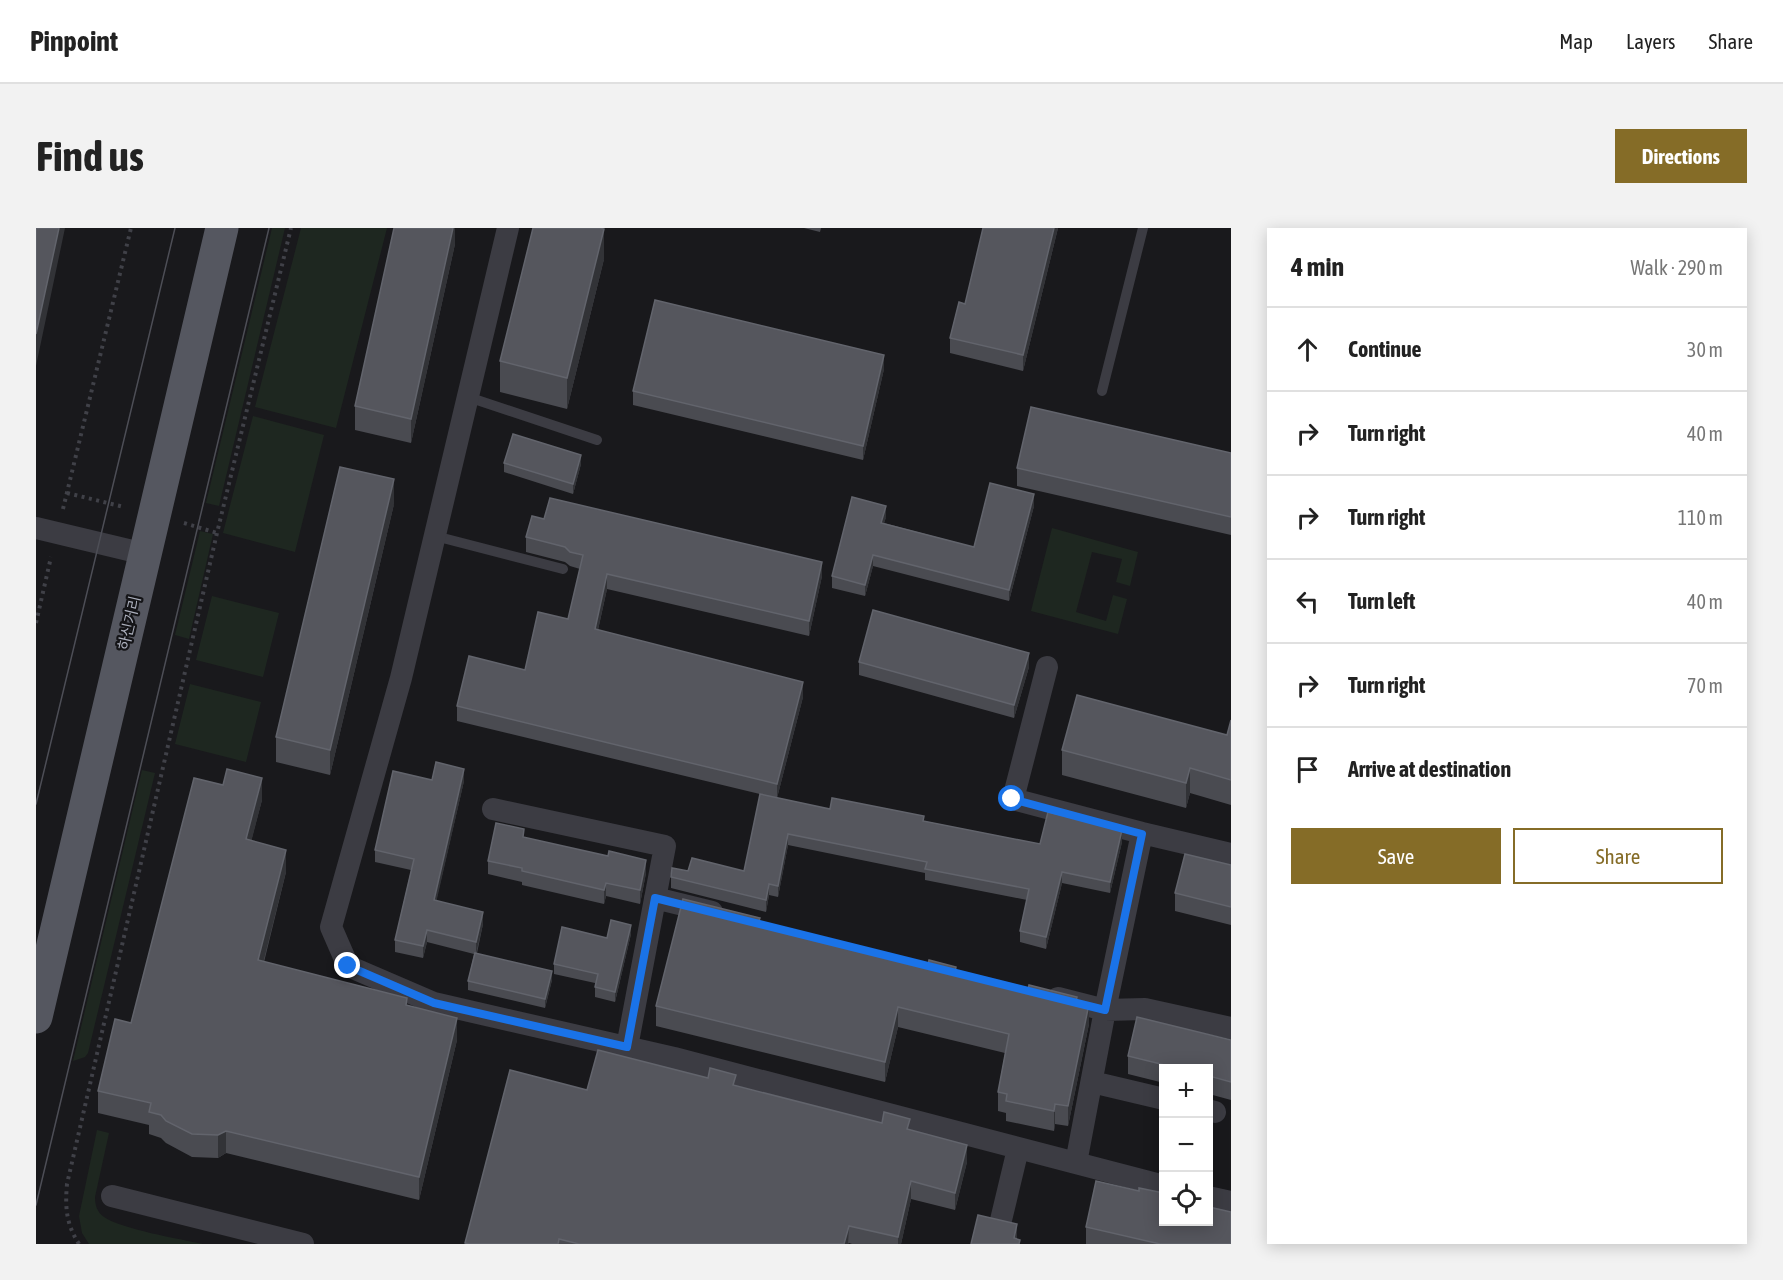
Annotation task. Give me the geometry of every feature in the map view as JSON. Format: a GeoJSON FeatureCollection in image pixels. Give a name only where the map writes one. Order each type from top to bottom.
{"type":"FeatureCollection","features":[{"type":"Feature","properties":{"kind":"main road","name":"하신거리"},"geometry":{"type":"LineString","coordinates":[[36,1017],[222,228]]}},
{"type":"Feature","properties":{"kind":"street"},"geometry":{"type":"LineString","coordinates":[[508,228],[401,678],[331,927],[348,966],[434,1003],[674,1058],[1159,1185]]}},
{"type":"Feature","properties":{"kind":"street"},"geometry":{"type":"LineString","coordinates":[[46,531],[146,554]]}},
{"type":"Feature","properties":{"kind":"street"},"geometry":{"type":"LineString","coordinates":[[1047,667],[1012,799],[1142,834],[1231,854]]}},
{"type":"Feature","properties":{"kind":"street"},"geometry":{"type":"LineString","coordinates":[[493,809],[665,846],[627,1047]]}},
{"type":"Feature","properties":{"kind":"street"},"geometry":{"type":"LineString","coordinates":[[1076,1163],[1142,834]]}},
{"type":"Feature","properties":{"kind":"street"},"geometry":{"type":"LineString","coordinates":[[655,898],[736,918]]}},
{"type":"Feature","properties":{"kind":"street"},"geometry":{"type":"LineString","coordinates":[[1036,993],[1105,1010],[1145,1009],[1231,1028]]}},
{"type":"Feature","properties":{"kind":"street"},"geometry":{"type":"LineString","coordinates":[[1092,1082],[1159,1099]]}},
{"type":"Feature","properties":{"kind":"street"},"geometry":{"type":"LineString","coordinates":[[1000,1220],[1018,1149]]}},
{"type":"Feature","properties":{"kind":"street"},"geometry":{"type":"LineString","coordinates":[[112,1196],[303,1244]]}},
{"type":"Feature","properties":{"kind":"street"},"geometry":{"type":"LineString","coordinates":[[1213,1198],[1231,1202]]}},
{"type":"Feature","properties":{"kind":"lane"},"geometry":{"type":"LineString","coordinates":[[1102,391],[1143,228]]}},
{"type":"Feature","properties":{"kind":"lane"},"geometry":{"type":"LineString","coordinates":[[468,397],[597,440]]}},
{"type":"Feature","properties":{"kind":"lane"},"geometry":{"type":"LineString","coordinates":[[435,536],[563,569]]}},
{"type":"Feature","properties":{"kind":"path"},"geometry":{"type":"LineString","coordinates":[[36,623],[46,531],[131,228]]}},
{"type":"Feature","properties":{"kind":"path"},"geometry":{"type":"LineString","coordinates":[[79,1244],[67,1222],[65,1206],[67,1184],[291,228]]}},
{"type":"Feature","properties":{"kind":"shaded area"},"geometry":{"type":"Polygon","coordinates":[[[272,228],[285,228],[219,506],[206,503],[272,228]]]}},
{"type":"Feature","properties":{"kind":"shaded area"},"geometry":{"type":"Polygon","coordinates":[[[301,228],[387,228],[336,428],[255,407],[301,228]]]}},
{"type":"Feature","properties":{"kind":"shaded area"},"geometry":{"type":"Polygon","coordinates":[[[253,416],[324,435],[295,552],[223,533],[253,416]]]}},
{"type":"Feature","properties":{"kind":"shaded area"},"geometry":{"type":"Polygon","coordinates":[[[1052,528],[1138,552],[1130,586],[1116,582],[1122,559],[1092,552],[1076,612],[1106,621],[1113,595],[1127,599],[1118,634],[1031,611],[1052,528]]]}},
{"type":"Feature","properties":{"kind":"shaded area"},"geometry":{"type":"Polygon","coordinates":[[[200,531],[213,534],[189,639],[175,635],[200,531]]]}},
{"type":"Feature","properties":{"kind":"shaded area"},"geometry":{"type":"Polygon","coordinates":[[[212,596],[279,613],[263,677],[196,660],[212,596]]]}},
{"type":"Feature","properties":{"kind":"shaded area"},"geometry":{"type":"Polygon","coordinates":[[[190,684],[261,702],[246,762],[175,744],[190,684]]]}},
{"type":"Feature","properties":{"kind":"shaded area"},"geometry":{"type":"Polygon","coordinates":[[[142,770],[155,773],[88,1053],[85,1057],[73,1061],[142,770]]]}},
{"type":"Feature","properties":{"kind":"shaded area"},"geometry":{"type":"Polygon","coordinates":[[[97,1130],[109,1133],[95,1197],[95,1203],[102,1215],[123,1226],[203,1244],[89,1244],[82,1233],[79,1216],[97,1130]]]}},
{"type":"Feature","properties":{"kind":"building"},"geometry":{"type":"Polygon","coordinates":[[[36,228],[59,228],[36,334],[36,228]]]}},
{"type":"Feature","properties":{"kind":"building"},"geometry":{"type":"Polygon","coordinates":[[[394,228],[453,228],[411,419],[355,406],[394,228]]]}},
{"type":"Feature","properties":{"kind":"building"},"geometry":{"type":"Polygon","coordinates":[[[533,228],[604,229],[567,378],[500,361],[533,228]]]}},
{"type":"Feature","properties":{"kind":"building"},"geometry":{"type":"Polygon","coordinates":[[[983,228],[1054,228],[1023,355],[950,338],[959,302],[965,304],[983,228]]]}},
{"type":"Feature","properties":{"kind":"building"},"geometry":{"type":"Polygon","coordinates":[[[655,300],[884,355],[863,446],[633,391],[655,300]]]}},
{"type":"Feature","properties":{"kind":"building"},"geometry":{"type":"Polygon","coordinates":[[[1031,407],[1231,453],[1231,517],[1017,468],[1031,407]]]}},
{"type":"Feature","properties":{"kind":"building"},"geometry":{"type":"Polygon","coordinates":[[[513,434],[581,455],[573,484],[504,463],[513,434]]]}},
{"type":"Feature","properties":{"kind":"building"},"geometry":{"type":"Polygon","coordinates":[[[340,467],[394,479],[330,750],[276,737],[340,467]]]}},
{"type":"Feature","properties":{"kind":"building"},"geometry":{"type":"Polygon","coordinates":[[[990,483],[1034,494],[1009,590],[873,555],[865,585],[832,576],[852,497],[886,506],[881,523],[974,547],[990,483]]]}},
{"type":"Feature","properties":{"kind":"building"},"geometry":{"type":"Polygon","coordinates":[[[550,498],[822,562],[809,621],[607,574],[595,629],[803,682],[777,784],[457,706],[469,656],[525,670],[538,612],[568,619],[583,555],[570,552],[565,547],[526,537],[532,516],[544,519],[550,498]]]}},
{"type":"Feature","properties":{"kind":"building"},"geometry":{"type":"Polygon","coordinates":[[[873,610],[1029,653],[1014,705],[859,662],[873,610]]]}},
{"type":"Feature","properties":{"kind":"building"},"geometry":{"type":"Polygon","coordinates":[[[1077,695],[1227,735],[1231,720],[1231,780],[1190,768],[1186,783],[1062,750],[1077,695]]]}},
{"type":"Feature","properties":{"kind":"building"},"geometry":{"type":"Polygon","coordinates":[[[436,762],[464,769],[434,900],[483,912],[476,942],[427,930],[423,946],[395,940],[414,859],[375,850],[393,771],[432,780],[436,762]]]}},
{"type":"Feature","properties":{"kind":"building"},"geometry":{"type":"Polygon","coordinates":[[[227,769],[262,778],[246,839],[286,850],[258,960],[407,998],[406,1005],[457,1018],[419,1177],[226,1131],[218,1135],[192,1134],[166,1121],[161,1115],[149,1112],[151,1103],[98,1091],[115,1019],[131,1023],[194,778],[223,785],[227,769]]]}},
{"type":"Feature","properties":{"kind":"building"},"geometry":{"type":"Polygon","coordinates":[[[760,794],[830,809],[832,798],[924,816],[923,821],[1040,844],[1048,812],[1122,830],[1110,882],[1062,872],[1046,937],[1020,931],[1029,889],[925,869],[927,862],[788,834],[778,886],[769,884],[766,900],[671,877],[672,868],[688,871],[692,858],[744,871],[760,794]]]}},
{"type":"Feature","properties":{"kind":"building"},"geometry":{"type":"Polygon","coordinates":[[[496,823],[524,829],[523,837],[608,856],[609,851],[646,860],[640,890],[606,883],[604,890],[488,861],[496,823]]]}},
{"type":"Feature","properties":{"kind":"building"},"geometry":{"type":"Polygon","coordinates":[[[1185,854],[1231,865],[1231,907],[1175,893],[1185,854]]]}},
{"type":"Feature","properties":{"kind":"building"},"geometry":{"type":"Polygon","coordinates":[[[683,899],[760,918],[758,923],[928,965],[929,960],[956,967],[955,972],[1028,990],[1029,985],[1077,997],[1076,1001],[1089,1004],[1068,1106],[1055,1104],[1054,1111],[1006,1101],[1007,1094],[998,1092],[1009,1034],[898,1007],[885,1062],[656,1006],[683,899]]]}},
{"type":"Feature","properties":{"kind":"building"},"geometry":{"type":"Polygon","coordinates":[[[611,920],[631,925],[615,992],[595,987],[598,974],[554,964],[562,927],[607,938],[611,920]]]}},
{"type":"Feature","properties":{"kind":"building"},"geometry":{"type":"Polygon","coordinates":[[[475,953],[552,971],[545,999],[468,981],[475,953]]]}},
{"type":"Feature","properties":{"kind":"building"},"geometry":{"type":"Polygon","coordinates":[[[1137,1017],[1231,1040],[1231,1082],[1213,1077],[1213,1064],[1161,1064],[1128,1056],[1137,1017]]]}},
{"type":"Feature","properties":{"kind":"building"},"geometry":{"type":"Polygon","coordinates":[[[598,1050],[708,1078],[710,1068],[736,1075],[733,1085],[882,1123],[884,1112],[910,1119],[907,1129],[967,1145],[955,1193],[911,1181],[898,1237],[849,1226],[844,1244],[579,1244],[559,1239],[558,1244],[465,1243],[510,1070],[587,1090],[598,1050]]]}},
{"type":"Feature","properties":{"kind":"building"},"geometry":{"type":"Polygon","coordinates":[[[1096,1181],[1139,1191],[1139,1188],[1159,1192],[1159,1226],[1213,1226],[1213,1208],[1231,1212],[1231,1244],[1160,1244],[1086,1227],[1096,1181]]]}},
{"type":"Feature","properties":{"kind":"building"},"geometry":{"type":"Polygon","coordinates":[[[978,1215],[1017,1224],[1014,1238],[1020,1240],[1019,1244],[971,1244],[978,1215]]]}},
{"type":"Feature","properties":{"kind":"tram line"},"geometry":{"type":"LineString","coordinates":[[36,804],[175,228]]}},
{"type":"Feature","properties":{"kind":"tram line"},"geometry":{"type":"LineString","coordinates":[[36,1205],[269,228]]}},
{"type":"Feature","properties":{"kind":"route"},"geometry":{"type":"LineString","coordinates":[[348,966],[434,1003],[627,1047],[655,898],[1105,1010],[1142,834],[1012,799]]}}]}
